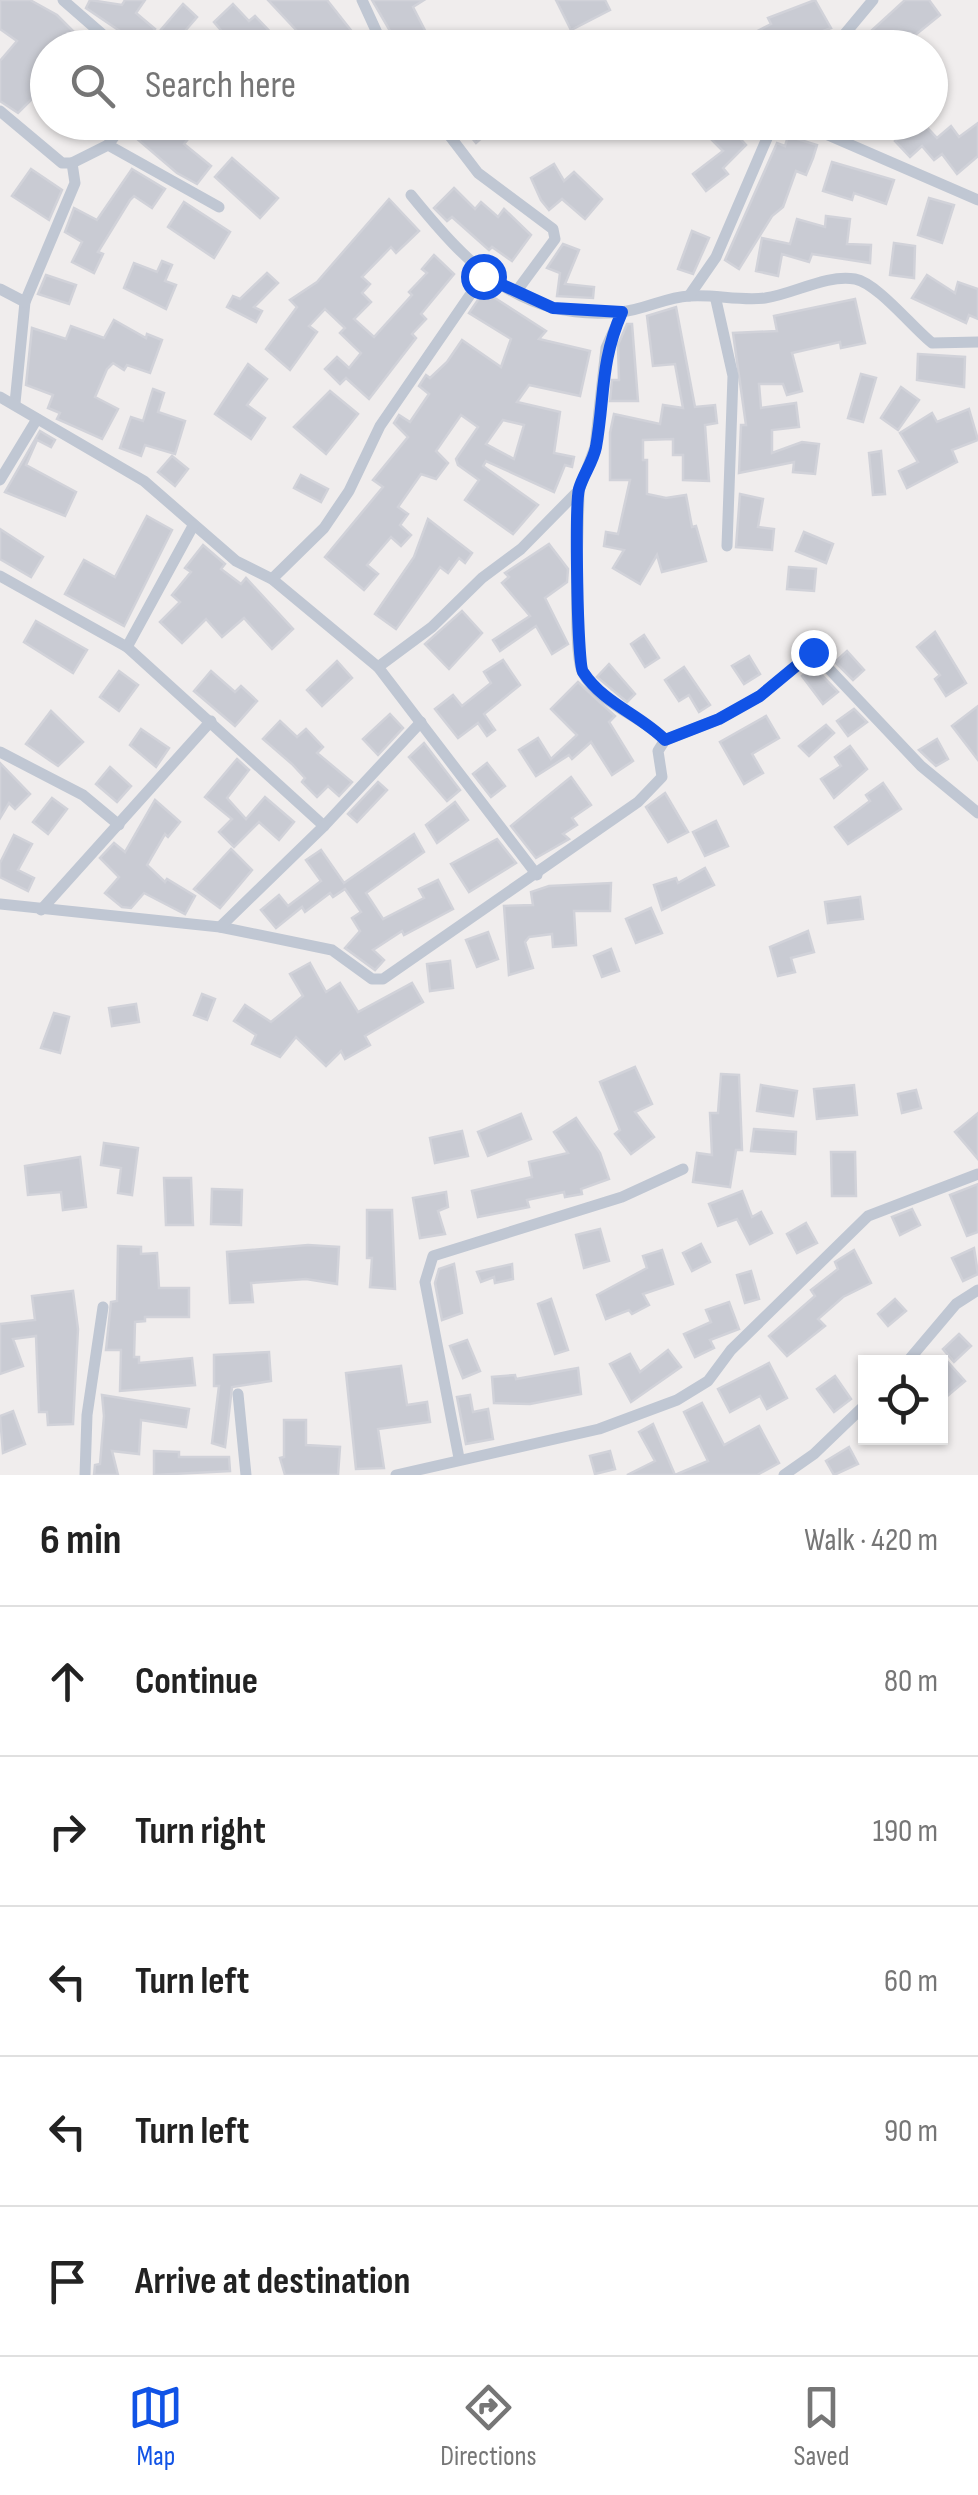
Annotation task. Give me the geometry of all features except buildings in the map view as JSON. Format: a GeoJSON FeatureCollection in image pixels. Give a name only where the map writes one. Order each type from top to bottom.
{"type":"FeatureCollection","features":[{"type":"Feature","properties":{"kind":"street"},"geometry":{"type":"LineString","coordinates":[[63,0],[97,30]]}},
{"type":"Feature","properties":{"kind":"street"},"geometry":{"type":"LineString","coordinates":[[362,0],[376,30]]}},
{"type":"Feature","properties":{"kind":"street"},"geometry":{"type":"LineString","coordinates":[[849,30],[873,0]]}},
{"type":"Feature","properties":{"kind":"street"},"geometry":{"type":"LineString","coordinates":[[0,111],[30,136]]}},
{"type":"Feature","properties":{"kind":"street"},"geometry":{"type":"LineString","coordinates":[[35,140],[62,162],[72,163],[112,140]]}},
{"type":"Feature","properties":{"kind":"street"},"geometry":{"type":"LineString","coordinates":[[453,140],[478,173],[553,229],[555,238],[516,292]]}},
{"type":"Feature","properties":{"kind":"street"},"geometry":{"type":"LineString","coordinates":[[690,296],[716,257],[766,140]]}},
{"type":"Feature","properties":{"kind":"street"},"geometry":{"type":"LineString","coordinates":[[840,140],[978,200]]}},
{"type":"Feature","properties":{"kind":"street"},"geometry":{"type":"LineString","coordinates":[[108,145],[219,207]]}},
{"type":"Feature","properties":{"kind":"street"},"geometry":{"type":"LineString","coordinates":[[15,403],[26,302],[75,183],[72,163]]}},
{"type":"Feature","properties":{"kind":"street"},"geometry":{"type":"LineString","coordinates":[[411,195],[483,276],[553,308],[622,312],[690,296],[716,300],[765,298],[854,279],[879,294],[932,343],[978,342]]}},
{"type":"Feature","properties":{"kind":"street"},"geometry":{"type":"LineString","coordinates":[[272,579],[324,528],[349,491],[380,426],[483,276]]}},
{"type":"Feature","properties":{"kind":"street"},"geometry":{"type":"LineString","coordinates":[[0,289],[26,302]]}},
{"type":"Feature","properties":{"kind":"street"},"geometry":{"type":"LineString","coordinates":[[716,300],[733,376],[726,546]]}},
{"type":"Feature","properties":{"kind":"street"},"geometry":{"type":"LineString","coordinates":[[622,312],[606,348],[596,447],[579,490],[577,628],[581,670],[614,706],[645,720],[665,740]]}},
{"type":"Feature","properties":{"kind":"street"},"geometry":{"type":"LineString","coordinates":[[0,397],[144,481],[236,561],[272,579],[378,667],[537,875]]}},
{"type":"Feature","properties":{"kind":"street"},"geometry":{"type":"LineString","coordinates":[[0,480],[36,419]]}},
{"type":"Feature","properties":{"kind":"street"},"geometry":{"type":"LineString","coordinates":[[378,667],[432,627],[482,578],[521,550],[579,490]]}},
{"type":"Feature","properties":{"kind":"street"},"geometry":{"type":"LineString","coordinates":[[127,647],[193,526]]}},
{"type":"Feature","properties":{"kind":"street"},"geometry":{"type":"LineString","coordinates":[[0,576],[127,647],[324,826]]}},
{"type":"Feature","properties":{"kind":"street"},"geometry":{"type":"LineString","coordinates":[[0,904],[220,927],[332,950],[372,979],[383,979],[638,802],[662,777],[658,751],[665,740],[719,719],[760,696],[813,652],[921,766],[978,813]]}},
{"type":"Feature","properties":{"kind":"street"},"geometry":{"type":"LineString","coordinates":[[41,910],[211,721]]}},
{"type":"Feature","properties":{"kind":"street"},"geometry":{"type":"LineString","coordinates":[[220,927],[324,826],[420,722]]}},
{"type":"Feature","properties":{"kind":"street"},"geometry":{"type":"LineString","coordinates":[[0,752],[83,795],[119,825]]}},
{"type":"Feature","properties":{"kind":"street"},"geometry":{"type":"LineString","coordinates":[[460,1458],[425,1282],[433,1256],[622,1197],[682,1168]]}},
{"type":"Feature","properties":{"kind":"street"},"geometry":{"type":"LineString","coordinates":[[396,1475],[598,1430],[677,1400],[708,1381],[731,1350],[868,1216],[978,1174]]}},
{"type":"Feature","properties":{"kind":"street"},"geometry":{"type":"LineString","coordinates":[[913,1355],[956,1304],[978,1290]]}},
{"type":"Feature","properties":{"kind":"street"},"geometry":{"type":"LineString","coordinates":[[85,1475],[87,1415],[103,1307]]}},
{"type":"Feature","properties":{"kind":"street"},"geometry":{"type":"LineString","coordinates":[[238,1394],[246,1475]]}},
{"type":"Feature","properties":{"kind":"street"},"geometry":{"type":"LineString","coordinates":[[784,1475],[814,1454],[858,1412]]}},
{"type":"Feature","properties":{"kind":"route"},"geometry":{"type":"LineString","coordinates":[[483,276],[553,308],[622,312],[606,348],[596,447],[579,490],[577,628],[581,670],[614,706],[645,720],[665,740],[719,719],[760,696],[784,681],[813,652]]}}]}
